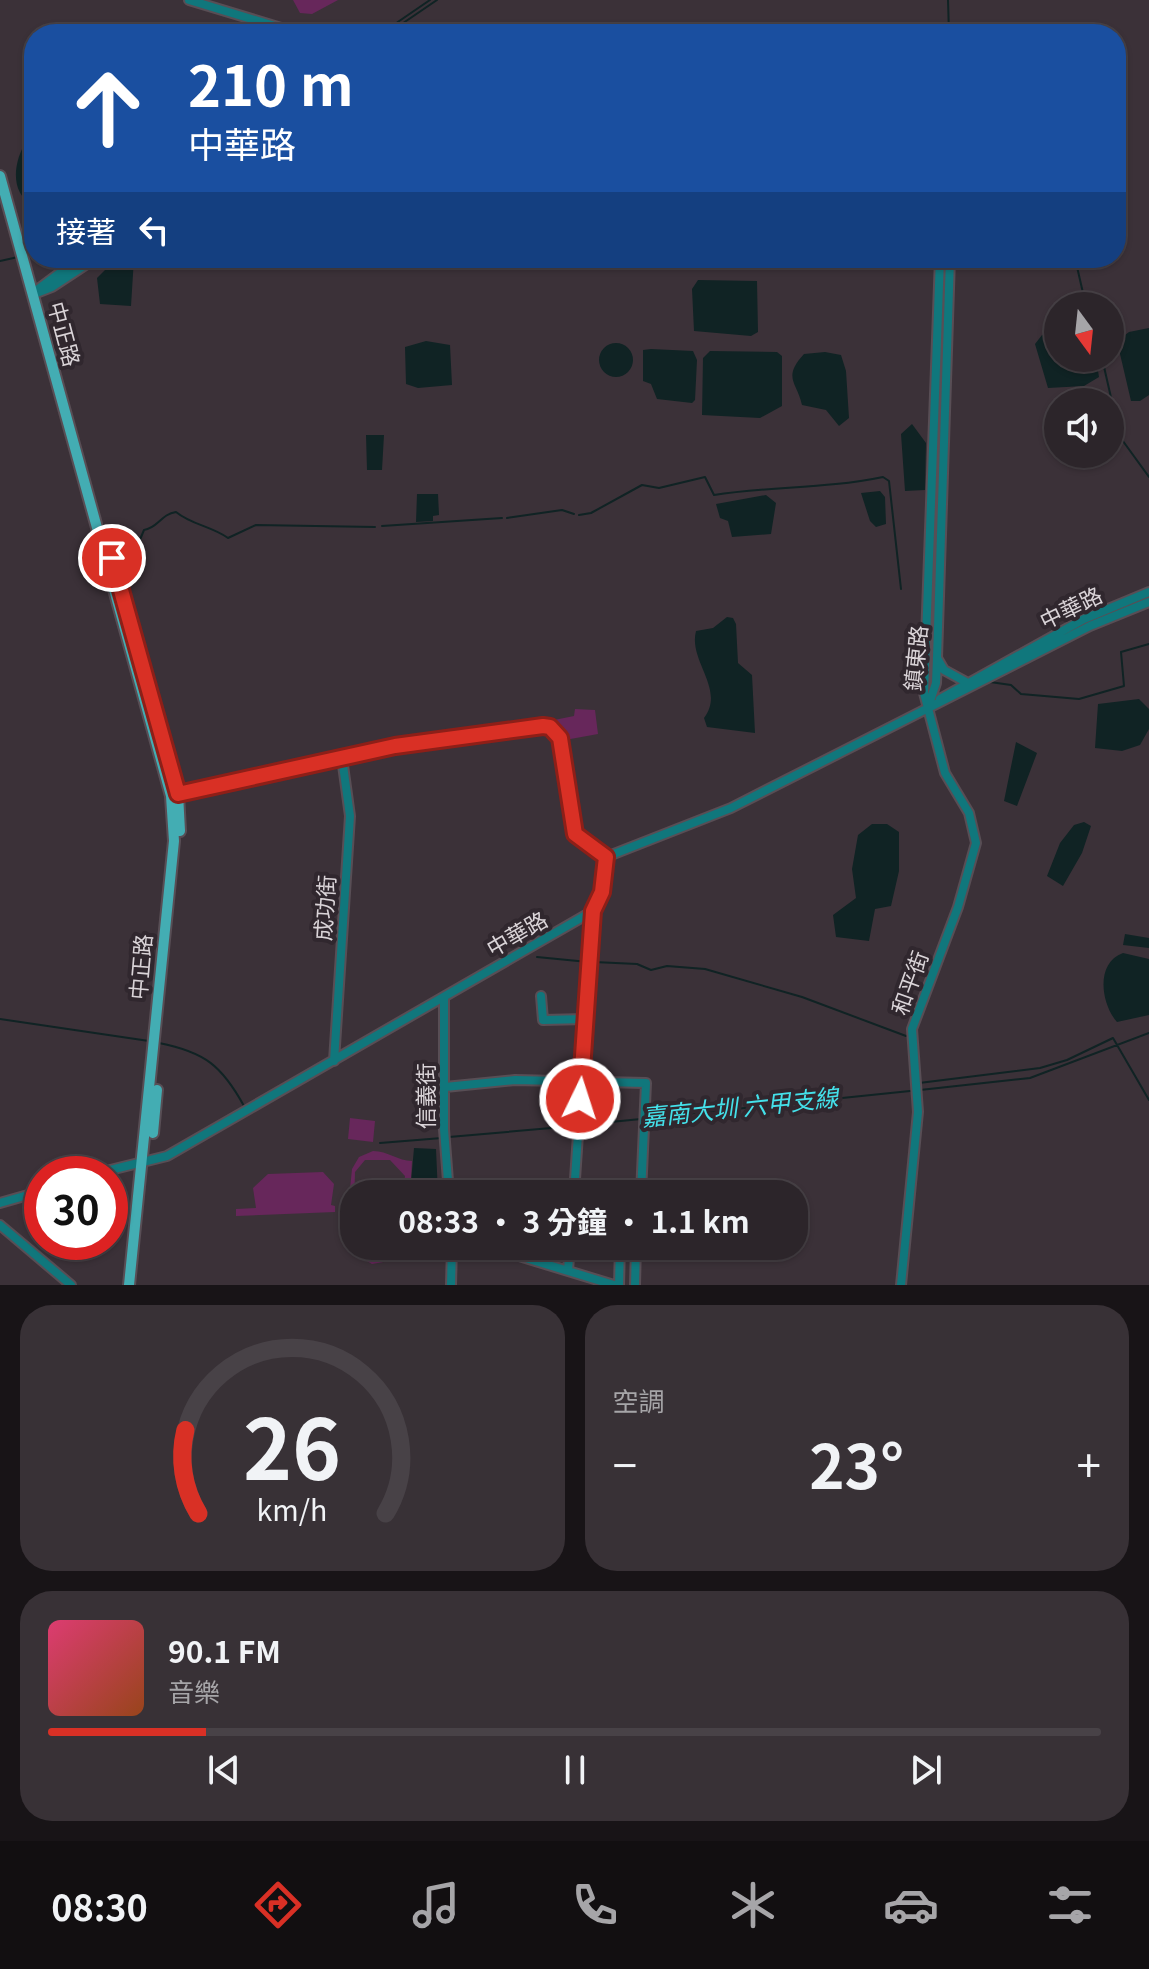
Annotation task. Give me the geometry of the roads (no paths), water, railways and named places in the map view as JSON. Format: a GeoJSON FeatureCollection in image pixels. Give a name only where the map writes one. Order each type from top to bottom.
{"type":"FeatureCollection","features":[{"type":"Feature","properties":{"kind":"main road","name":"中正路"},"geometry":{"type":"LineString","coordinates":[[0,176],[24,259]]}},
{"type":"Feature","properties":{"kind":"main road","name":"中正路"},"geometry":{"type":"LineString","coordinates":[[27,268],[174,795],[174,841],[136,1285]]}},
{"type":"Feature","properties":{"kind":"main road","name":"中正路"},"geometry":{"type":"LineString","coordinates":[[129,1285],[147,1160]]}},
{"type":"Feature","properties":{"kind":"street"},"geometry":{"type":"LineString","coordinates":[[189,0],[268,24]]}},
{"type":"Feature","properties":{"kind":"street"},"geometry":{"type":"LineString","coordinates":[[34,294],[67,268]]}},
{"type":"Feature","properties":{"kind":"street"},"geometry":{"type":"LineString","coordinates":[[34,294],[52,287],[81,268]]}},
{"type":"Feature","properties":{"kind":"street","name":"鎮東路"},"geometry":{"type":"LineString","coordinates":[[928,708],[925,675],[940,268]]}},
{"type":"Feature","properties":{"kind":"street","name":"鎮東路"},"geometry":{"type":"LineString","coordinates":[[928,708],[936,683],[950,268]]}},
{"type":"Feature","properties":{"kind":"street","name":"中華路"},"geometry":{"type":"LineString","coordinates":[[928,708],[966,682],[1084,619],[1149,592]]}},
{"type":"Feature","properties":{"kind":"street","name":"中華路"},"geometry":{"type":"LineString","coordinates":[[606,857],[731,808],[1090,626],[1149,602]]}},
{"type":"Feature","properties":{"kind":"street"},"geometry":{"type":"LineString","coordinates":[[937,658],[944,670],[966,682]]}},
{"type":"Feature","properties":{"kind":"street","name":"和平街"},"geometry":{"type":"LineString","coordinates":[[901,1285],[918,1112],[912,1029],[958,907],[976,843],[969,813],[945,773],[928,708]]}},
{"type":"Feature","properties":{"kind":"street"},"geometry":{"type":"LineString","coordinates":[[174,795],[415,742],[550,727],[563,746],[575,834],[606,857],[602,892],[593,911],[575,1180]]}},
{"type":"Feature","properties":{"kind":"street","name":"成功街"},"geometry":{"type":"LineString","coordinates":[[334,1061],[350,816],[342,758]]}},
{"type":"Feature","properties":{"kind":"street","name":"中華路"},"geometry":{"type":"LineString","coordinates":[[128,1165],[167,1156],[593,911]]}},
{"type":"Feature","properties":{"kind":"street"},"geometry":{"type":"LineString","coordinates":[[541,996],[543,1020],[586,1019]]}},
{"type":"Feature","properties":{"kind":"street","name":"信義街"},"geometry":{"type":"LineString","coordinates":[[444,998],[448,1180]]}},
{"type":"Feature","properties":{"kind":"street"},"geometry":{"type":"LineString","coordinates":[[445,1087],[515,1080],[646,1083],[642,1180]]}},
{"type":"Feature","properties":{"kind":"street"},"geometry":{"type":"LineString","coordinates":[[0,1203],[24,1196]]}},
{"type":"Feature","properties":{"kind":"street"},"geometry":{"type":"LineString","coordinates":[[0,1225],[71,1285]]}},
{"type":"Feature","properties":{"kind":"street"},"geometry":{"type":"LineString","coordinates":[[451,1285],[452,1260]]}},
{"type":"Feature","properties":{"kind":"street"},"geometry":{"type":"LineString","coordinates":[[533,1260],[616,1285],[619,1260]]}},
{"type":"Feature","properties":{"kind":"street"},"geometry":{"type":"LineString","coordinates":[[568,1270],[569,1260]]}},
{"type":"Feature","properties":{"kind":"street"},"geometry":{"type":"LineString","coordinates":[[635,1285],[636,1260]]}},
{"type":"Feature","properties":{"kind":"waterway"},"geometry":{"type":"LineString","coordinates":[[395,24],[430,0]]}},
{"type":"Feature","properties":{"kind":"waterway"},"geometry":{"type":"LineString","coordinates":[[402,24],[437,0]]}},
{"type":"Feature","properties":{"kind":"waterway"},"geometry":{"type":"LineString","coordinates":[[948,0],[949,24]]}},
{"type":"Feature","properties":{"kind":"waterway"},"geometry":{"type":"LineString","coordinates":[[0,261],[18,257]]}},
{"type":"Feature","properties":{"kind":"waterway"},"geometry":{"type":"LineString","coordinates":[[1077,268],[1083,292]]}},
{"type":"Feature","properties":{"kind":"waterway"},"geometry":{"type":"LineString","coordinates":[[932,673],[944,271]]}},
{"type":"Feature","properties":{"kind":"waterway"},"geometry":{"type":"LineString","coordinates":[[1105,372],[1120,437],[1149,477]]}},
{"type":"Feature","properties":{"kind":"waterway"},"geometry":{"type":"LineString","coordinates":[[579,515],[591,513],[642,485],[659,488],[705,477],[714,495],[841,484],[883,477],[889,481],[901,589]]}},
{"type":"Feature","properties":{"kind":"waterway"},"geometry":{"type":"LineString","coordinates":[[507,518],[562,510],[574,514]]}},
{"type":"Feature","properties":{"kind":"waterway"},"geometry":{"type":"LineString","coordinates":[[119,556],[126,547],[139,542],[144,530],[176,512],[228,538],[256,525],[375,527]]}},
{"type":"Feature","properties":{"kind":"waterway"},"geometry":{"type":"LineString","coordinates":[[382,526],[502,518]]}},
{"type":"Feature","properties":{"kind":"waterway"},"geometry":{"type":"LineString","coordinates":[[990,682],[1011,685],[1021,694],[1079,699],[1124,686],[1121,652],[1149,644]]}},
{"type":"Feature","properties":{"kind":"waterway"},"geometry":{"type":"LineString","coordinates":[[537,957],[588,962]]}},
{"type":"Feature","properties":{"kind":"waterway"},"geometry":{"type":"LineString","coordinates":[[594,962],[637,964],[651,970],[667,966],[705,969],[802,997],[906,1036]]}},
{"type":"Feature","properties":{"kind":"waterway","name":"嘉南大圳 六甲支線"},"geometry":{"type":"LineString","coordinates":[[0,1019],[149,1041]]}},
{"type":"Feature","properties":{"kind":"waterway","name":"嘉南大圳 六甲支線"},"geometry":{"type":"LineString","coordinates":[[920,1090],[1030,1078],[1149,1033]]}},
{"type":"Feature","properties":{"kind":"waterway"},"geometry":{"type":"LineString","coordinates":[[919,1083],[1040,1068],[1067,1060],[1113,1038],[1149,1100]]}},
{"type":"Feature","properties":{"kind":"waterway","name":"嘉南大圳 六甲支線"},"geometry":{"type":"LineString","coordinates":[[159,1043],[189,1051],[210,1063],[228,1081],[244,1106]]}},
{"type":"Feature","properties":{"kind":"waterway","name":"嘉南大圳 六甲支線"},"geometry":{"type":"LineString","coordinates":[[648,1118],[910,1091]]}},
{"type":"Feature","properties":{"kind":"waterway","name":"嘉南大圳 六甲支線"},"geometry":{"type":"LineString","coordinates":[[580,1125],[641,1119]]}},
{"type":"Feature","properties":{"kind":"waterway","name":"嘉南大圳 六甲支線"},"geometry":{"type":"LineString","coordinates":[[449,1137],[574,1126]]}},
{"type":"Feature","properties":{"kind":"waterway","name":"嘉南大圳 六甲支線"},"geometry":{"type":"LineString","coordinates":[[380,1143],[442,1138]]}}]}
